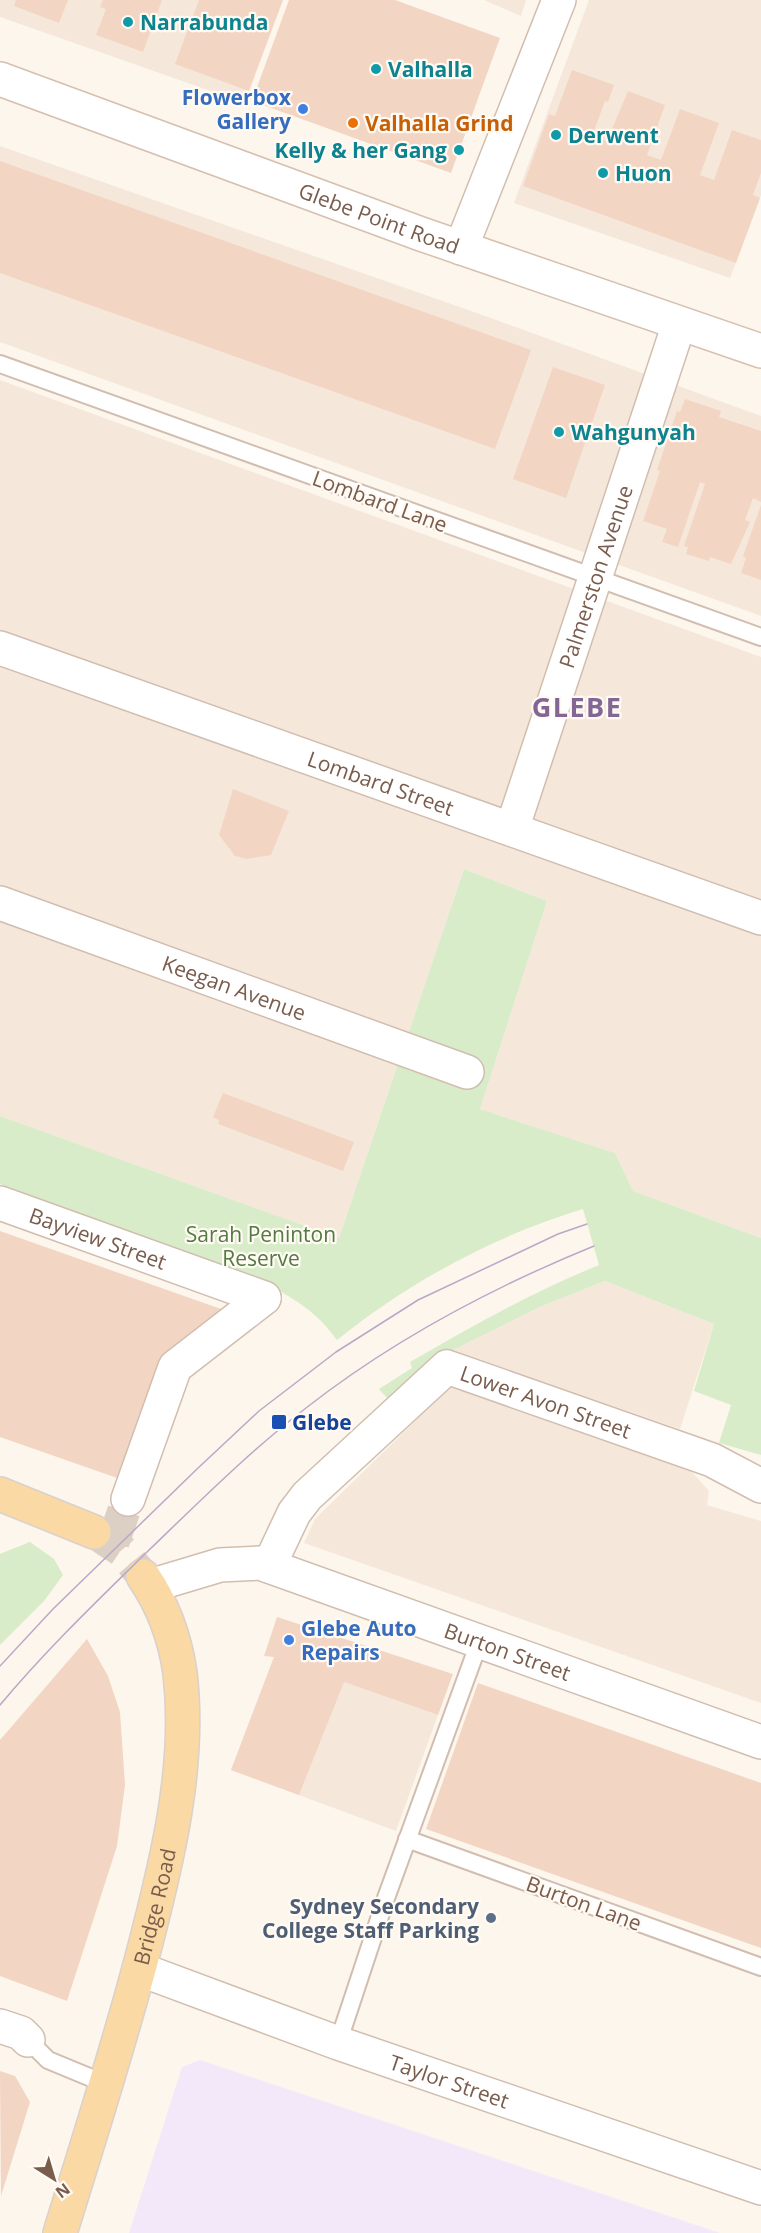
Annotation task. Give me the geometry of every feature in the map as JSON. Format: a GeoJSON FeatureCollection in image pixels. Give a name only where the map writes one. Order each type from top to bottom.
{"type":"FeatureCollection","features":[{"type":"Feature","properties":{"kind":"main road"},"geometry":{"type":"LineString","coordinates":[[0,1494],[94,1532]]}},
{"type":"Feature","properties":{"kind":"main road","name":"Bridge Road"},"geometry":{"type":"LineString","coordinates":[[60,2233],[139,1969],[170,1842],[178,1781],[181,1731],[180,1680],[176,1654],[166,1619],[147,1581]]}},
{"type":"Feature","properties":{"kind":"street"},"geometry":{"type":"LineString","coordinates":[[461,248],[559,0]]}},
{"type":"Feature","properties":{"kind":"street","name":"Glebe Point Road"},"geometry":{"type":"LineString","coordinates":[[0,79],[461,248],[761,351]]}},
{"type":"Feature","properties":{"kind":"street","name":"Palmerston Avenue"},"geometry":{"type":"LineString","coordinates":[[512,829],[679,324]]}},
{"type":"Feature","properties":{"kind":"street","name":"Lombard Street"},"geometry":{"type":"LineString","coordinates":[[0,648],[761,918]]}},
{"type":"Feature","properties":{"kind":"street","name":"Keegan Avenue"},"geometry":{"type":"LineString","coordinates":[[0,903],[468,1072]]}},
{"type":"Feature","properties":{"kind":"street","name":"Bayview Street"},"geometry":{"type":"LineString","coordinates":[[0,1203],[264,1298],[175,1367],[128,1499]]}},
{"type":"Feature","properties":{"kind":"street","name":"Lower Avon Street"},"geometry":{"type":"LineString","coordinates":[[269,1566],[294,1513],[308,1496],[447,1367],[712,1460],[761,1486]]}},
{"type":"Feature","properties":{"kind":"street","name":"Burton Street"},"geometry":{"type":"LineString","coordinates":[[147,1581],[219,1565],[244,1562],[269,1566],[761,1742]]}},
{"type":"Feature","properties":{"kind":"street","name":"Taylor Street"},"geometry":{"type":"LineString","coordinates":[[139,1969],[338,2043],[761,2188]]}},
{"type":"Feature","properties":{"kind":"lane","name":"Lombard Lane"},"geometry":{"type":"LineString","coordinates":[[0,364],[761,638]]}},
{"type":"Feature","properties":{"kind":"lane"},"geometry":{"type":"LineString","coordinates":[[338,2043],[407,1839],[480,1640]]}},
{"type":"Feature","properties":{"kind":"lane","name":"Burton Lane"},"geometry":{"type":"LineString","coordinates":[[407,1839],[761,1967]]}},
{"type":"Feature","properties":{"kind":"lane"},"geometry":{"type":"LineString","coordinates":[[14,2033],[48,2060],[106,2084]]}},
{"type":"Feature","properties":{"kind":"shaded area"},"geometry":{"type":"Polygon","coordinates":[[[0,0],[279,0],[242,102],[0,17],[0,0]]]}},
{"type":"Feature","properties":{"kind":"shaded area"},"geometry":{"type":"Polygon","coordinates":[[[484,0],[526,0],[521,16],[484,0]]]}},
{"type":"Feature","properties":{"kind":"shaded area"},"geometry":{"type":"Polygon","coordinates":[[[589,0],[761,0],[761,195],[730,278],[514,203],[589,0]]]}},
{"type":"Feature","properties":{"kind":"shaded area"},"geometry":{"type":"Polygon","coordinates":[[[0,146],[474,312],[761,416],[761,616],[0,342],[0,146]]]}},
{"type":"Feature","properties":{"kind":"shaded area"},"geometry":{"type":"Polygon","coordinates":[[[0,380],[761,657],[761,1238],[633,1191],[615,1153],[480,1109],[547,901],[464,869],[339,1238],[0,1116],[0,380]]]}},
{"type":"Feature","properties":{"kind":"shaded area"},"geometry":{"type":"Polygon","coordinates":[[[605,1281],[714,1324],[680,1429],[453,1350],[542,1306],[605,1281]]]}},
{"type":"Feature","properties":{"kind":"shaded area"},"geometry":{"type":"Polygon","coordinates":[[[451,1386],[691,1471],[709,1491],[707,1505],[761,1521],[761,1703],[304,1543],[315,1519],[451,1386]]]}},
{"type":"Feature","properties":{"kind":"shaded area"},"geometry":{"type":"Polygon","coordinates":[[[274,1657],[438,1715],[396,1831],[231,1770],[274,1657]]]}},
{"type":"Feature","properties":{"kind":"shaded area"},"geometry":{"type":"Polygon","coordinates":[[[200,2060],[720,2233],[129,2233],[182,2067],[200,2060]]]}},
{"type":"Feature","properties":{"kind":"green space","name":"Sarah Peninton Reserve"},"geometry":{"type":"Polygon","coordinates":[[[464,869],[547,901],[480,1109],[615,1153],[633,1191],[761,1238],[761,1455],[719,1443],[731,1405],[694,1391],[714,1324],[605,1281],[542,1306],[447,1353],[388,1399],[379,1389],[412,1368],[410,1362],[456,1335],[527,1298],[599,1265],[583,1209],[517,1233],[454,1263],[393,1299],[337,1340],[305,1307],[265,1283],[0,1184],[0,1116],[339,1238],[464,869]]]}},
{"type":"Feature","properties":{"kind":"green space"},"geometry":{"type":"Polygon","coordinates":[[[30,1542],[54,1559],[63,1575],[44,1601],[0,1645],[0,1554],[30,1542]]]}},
{"type":"Feature","properties":{"kind":"building"},"geometry":{"type":"Polygon","coordinates":[[[16,0],[68,0],[59,23],[14,6],[16,0]]]}},
{"type":"Feature","properties":{"kind":"building","name":"Narrabunda"},"geometry":{"type":"Polygon","coordinates":[[[103,0],[162,0],[143,52],[96,35],[106,9],[100,7],[103,0]]]}},
{"type":"Feature","properties":{"kind":"building"},"geometry":{"type":"Polygon","coordinates":[[[199,0],[283,0],[249,91],[175,64],[199,0]]]}},
{"type":"Feature","properties":{"kind":"building","name":"Valhalla"},"geometry":{"type":"Polygon","coordinates":[[[289,0],[395,0],[500,38],[451,173],[252,101],[289,0]]]}},
{"type":"Feature","properties":{"kind":"building"},"geometry":{"type":"Polygon","coordinates":[[[572,70],[614,85],[608,102],[605,101],[592,136],[607,141],[628,91],[665,105],[647,155],[661,160],[680,109],[719,123],[700,175],[714,180],[732,130],[761,140],[761,173],[753,195],[760,198],[736,263],[523,186],[549,114],[555,116],[572,70]]]}},
{"type":"Feature","properties":{"kind":"building"},"geometry":{"type":"Polygon","coordinates":[[[0,161],[531,350],[495,449],[0,273],[0,161]]]}},
{"type":"Feature","properties":{"kind":"building","name":"Wahgunyah"},"geometry":{"type":"Polygon","coordinates":[[[553,367],[605,385],[566,498],[513,479],[553,367]]]}},
{"type":"Feature","properties":{"kind":"building"},"geometry":{"type":"Polygon","coordinates":[[[685,399],[721,411],[719,417],[761,431],[761,502],[753,498],[745,520],[750,522],[731,564],[710,557],[709,561],[686,554],[688,547],[684,546],[705,484],[700,482],[678,547],[662,542],[667,529],[643,521],[677,411],[680,412],[685,399]]]}},
{"type":"Feature","properties":{"kind":"building"},"geometry":{"type":"Polygon","coordinates":[[[761,505],[761,580],[741,573],[746,558],[743,556],[761,505]]]}},
{"type":"Feature","properties":{"kind":"building"},"geometry":{"type":"Polygon","coordinates":[[[233,789],[289,811],[271,855],[247,859],[235,856],[219,835],[233,789]]]}},
{"type":"Feature","properties":{"kind":"building"},"geometry":{"type":"Polygon","coordinates":[[[223,1093],[354,1142],[343,1171],[218,1124],[219,1120],[213,1117],[223,1093]]]}},
{"type":"Feature","properties":{"kind":"building"},"geometry":{"type":"Polygon","coordinates":[[[0,1231],[221,1309],[164,1353],[120,1479],[0,1437],[0,1231]]]}},
{"type":"Feature","properties":{"kind":"building"},"geometry":{"type":"Polygon","coordinates":[[[277,1617],[453,1674],[438,1715],[344,1682],[299,1795],[231,1770],[274,1657],[264,1656],[277,1617]]]}},
{"type":"Feature","properties":{"kind":"building"},"geometry":{"type":"Polygon","coordinates":[[[87,1639],[108,1676],[120,1712],[125,1785],[117,1846],[67,2001],[0,1976],[0,1740],[87,1639]]]}},
{"type":"Feature","properties":{"kind":"building"},"geometry":{"type":"Polygon","coordinates":[[[478,1683],[761,1783],[761,1948],[426,1829],[478,1683]]]}},
{"type":"Feature","properties":{"kind":"building"},"geometry":{"type":"Polygon","coordinates":[[[0,2071],[15,2076],[30,2102],[1,2196],[0,2071]]]}},
{"type":"Feature","properties":{"kind":"tunnel"},"geometry":{"type":"LineString","coordinates":[[113,1542],[128,1499]]}},
{"type":"Feature","properties":{"kind":"tunnel"},"geometry":{"type":"LineString","coordinates":[[94,1532],[121,1550],[143,1576]]}},
{"type":"Feature","properties":{"kind":"tram line"},"geometry":{"type":"LineString","coordinates":[[0,1666],[53,1609],[259,1411],[336,1352],[418,1300],[558,1234],[587,1224]]}},
{"type":"Feature","properties":{"kind":"tram line"},"geometry":{"type":"LineString","coordinates":[[0,1705],[91,1607],[245,1459],[285,1424],[339,1383],[409,1337],[518,1279],[594,1246]]}},
{"type":"Feature","properties":{"kind":"place","name":"Narrabunda"},"geometry":{"type":"Point","coordinates":[128,22]}},
{"type":"Feature","properties":{"kind":"place","name":"Valhalla"},"geometry":{"type":"Point","coordinates":[376,69]}},
{"type":"Feature","properties":{"kind":"place","name":"Flowerbox Gallery"},"geometry":{"type":"Point","coordinates":[303,109]}},
{"type":"Feature","properties":{"kind":"place","name":"Valhalla Grind"},"geometry":{"type":"Point","coordinates":[353,123]}},
{"type":"Feature","properties":{"kind":"place","name":"Derwent"},"geometry":{"type":"Point","coordinates":[556,135]}},
{"type":"Feature","properties":{"kind":"place","name":"Kelly & her Gang"},"geometry":{"type":"Point","coordinates":[459,150]}},
{"type":"Feature","properties":{"kind":"place","name":"Huon"},"geometry":{"type":"Point","coordinates":[603,173]}},
{"type":"Feature","properties":{"kind":"place","name":"Wahgunyah"},"geometry":{"type":"Point","coordinates":[559,432]}},
{"type":"Feature","properties":{"kind":"place","name":"Glebe"},"geometry":{"type":"Point","coordinates":[279,1422]}},
{"type":"Feature","properties":{"kind":"place","name":"Glebe Auto Repairs"},"geometry":{"type":"Point","coordinates":[289,1640]}},
{"type":"Feature","properties":{"kind":"place","name":"Sydney Secondary College Staff Parking"},"geometry":{"type":"Point","coordinates":[491,1918]}},
{"type":"Feature","properties":{"kind":"district","name":"GLEBE"},"geometry":{"type":"Point","coordinates":[577,706]}}]}
